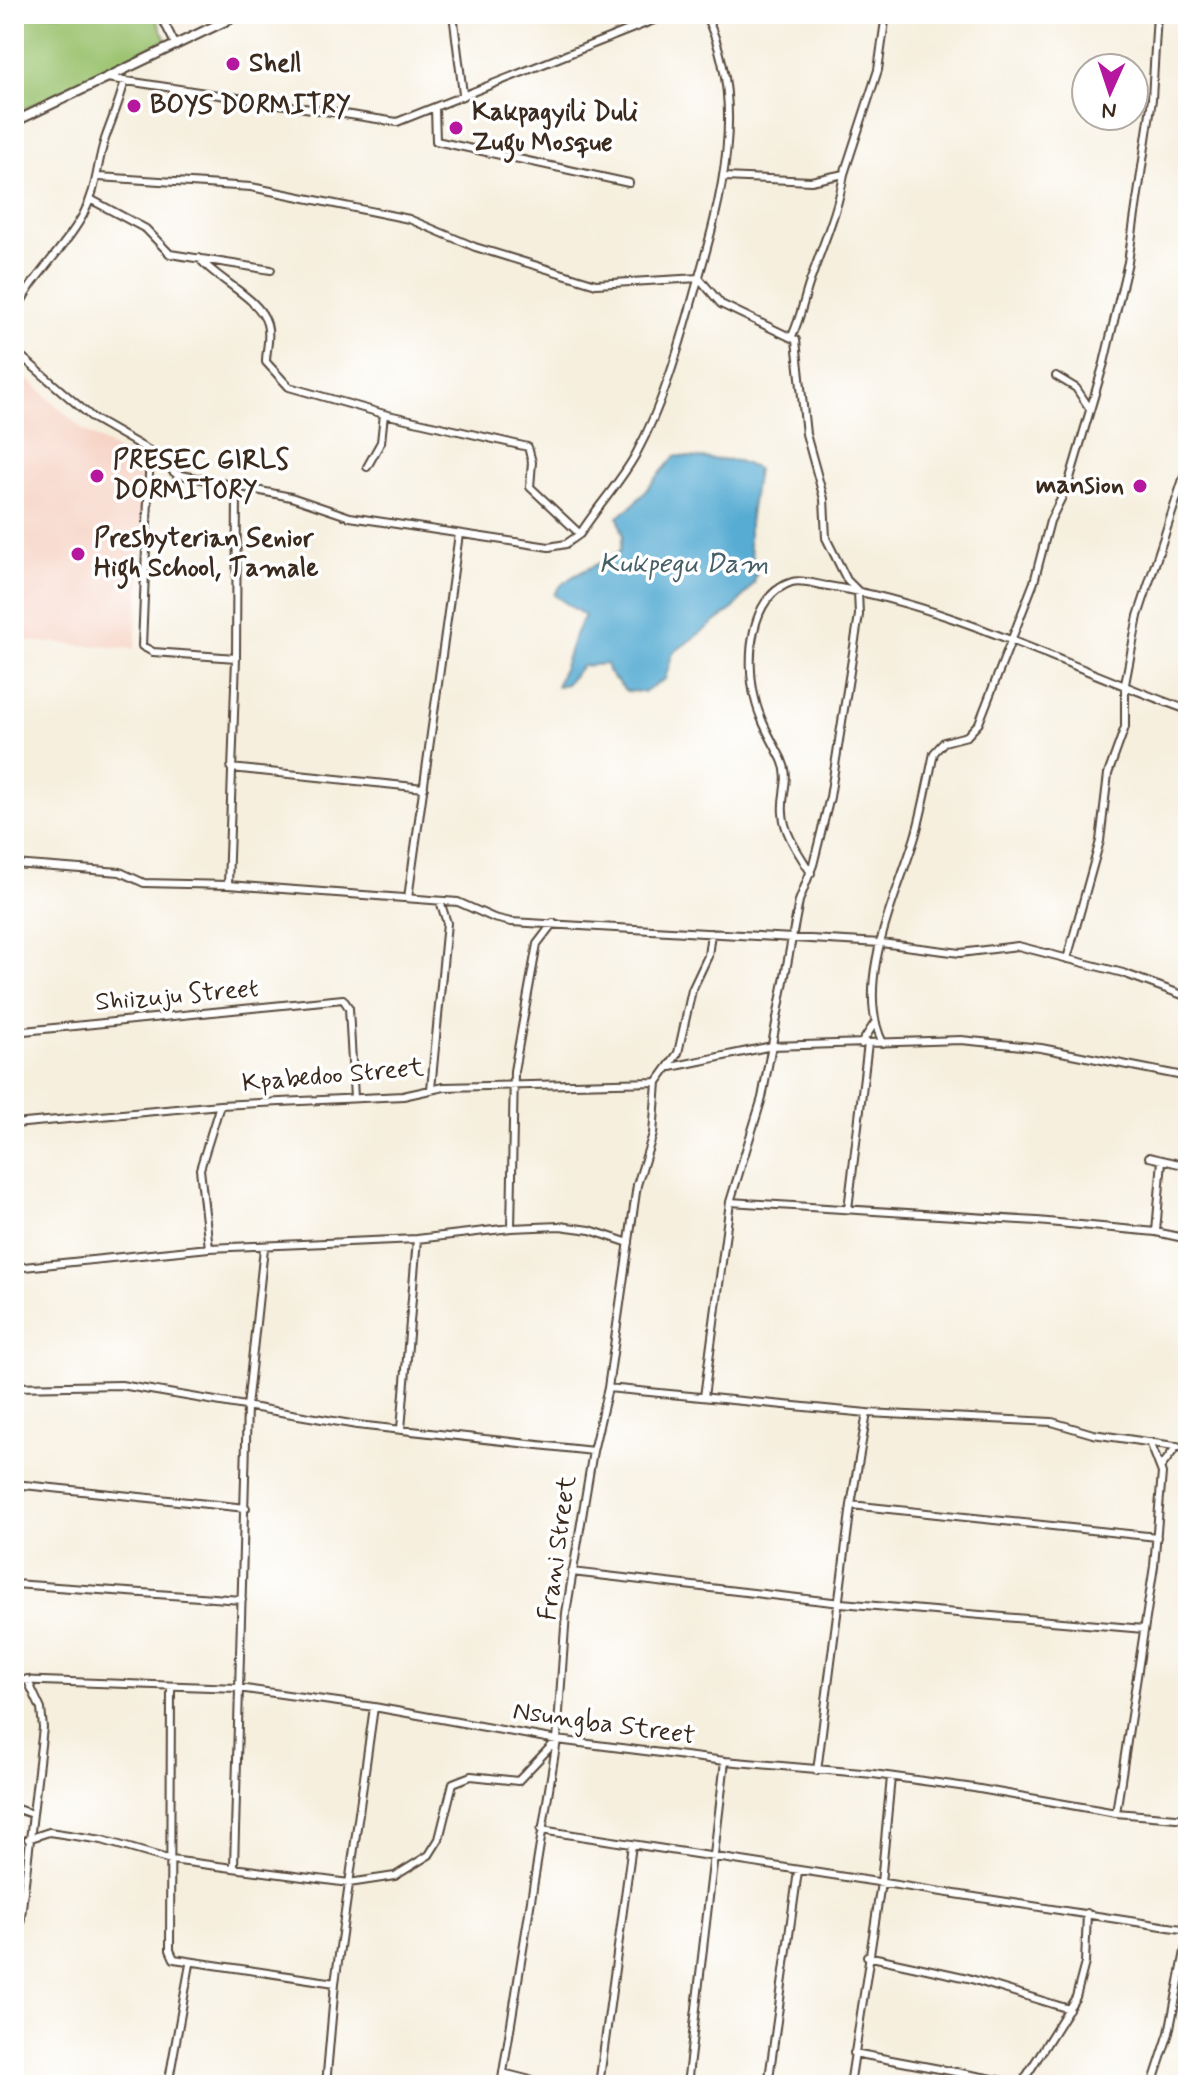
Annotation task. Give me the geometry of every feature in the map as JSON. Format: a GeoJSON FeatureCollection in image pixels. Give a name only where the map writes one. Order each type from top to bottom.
{"type":"FeatureCollection","features":[{"type":"Feature","properties":{"kind":"street"},"geometry":{"type":"LineString","coordinates":[[160,14],[176,46]]}},
{"type":"Feature","properties":{"kind":"street"},"geometry":{"type":"LineString","coordinates":[[14,122],[240,14]]}},
{"type":"Feature","properties":{"kind":"street"},"geometry":{"type":"LineString","coordinates":[[453,14],[463,94]]}},
{"type":"Feature","properties":{"kind":"street"},"geometry":{"type":"LineString","coordinates":[[107,78],[397,122],[463,94],[512,79],[669,14]]}},
{"type":"Feature","properties":{"kind":"street"},"geometry":{"type":"LineString","coordinates":[[14,350],[94,419],[150,451],[176,474],[291,497],[350,517],[549,547],[566,544],[580,534],[643,439],[671,371],[699,278],[725,177],[729,138],[726,93],[715,36],[705,14]]}},
{"type":"Feature","properties":{"kind":"street"},"geometry":{"type":"LineString","coordinates":[[792,336],[839,208],[844,174],[878,70],[886,14]]}},
{"type":"Feature","properties":{"kind":"street"},"geometry":{"type":"LineString","coordinates":[[848,1209],[864,1044],[874,1024],[881,943],[917,828],[934,753],[944,742],[967,736],[979,723],[1034,582],[1050,521],[1068,485],[1128,262],[1152,99],[1157,14]]}},
{"type":"Feature","properties":{"kind":"street"},"geometry":{"type":"LineString","coordinates":[[14,317],[27,290],[56,257],[90,199],[99,177],[104,141],[125,80]]}},
{"type":"Feature","properties":{"kind":"street"},"geometry":{"type":"LineString","coordinates":[[435,108],[436,141],[629,183]]}},
{"type":"Feature","properties":{"kind":"street"},"geometry":{"type":"LineString","coordinates":[[725,177],[811,181],[844,174]]}},
{"type":"Feature","properties":{"kind":"street"},"geometry":{"type":"LineString","coordinates":[[99,177],[251,187],[409,219],[475,247],[596,284],[699,278]]}},
{"type":"Feature","properties":{"kind":"street"},"geometry":{"type":"LineString","coordinates":[[90,199],[146,229],[170,254],[271,270]]}},
{"type":"Feature","properties":{"kind":"street"},"geometry":{"type":"LineString","coordinates":[[199,258],[211,273],[252,300],[267,322],[270,342],[266,362],[289,387],[384,414],[528,447],[532,462],[530,487],[580,534]]}},
{"type":"Feature","properties":{"kind":"street"},"geometry":{"type":"LineString","coordinates":[[699,278],[721,304],[792,336],[797,345],[806,434],[824,499],[826,538],[847,580],[858,591],[859,615],[830,797],[811,873],[799,901],[762,1098],[730,1202],[704,1397]]}},
{"type":"Feature","properties":{"kind":"street"},"geometry":{"type":"LineString","coordinates":[[1056,376],[1076,388],[1090,409]]}},
{"type":"Feature","properties":{"kind":"street"},"geometry":{"type":"LineString","coordinates":[[367,467],[381,442],[384,414]]}},
{"type":"Feature","properties":{"kind":"street"},"geometry":{"type":"LineString","coordinates":[[150,451],[142,646],[153,652],[236,658]]}},
{"type":"Feature","properties":{"kind":"street"},"geometry":{"type":"LineString","coordinates":[[1067,959],[1100,841],[1108,774],[1125,727],[1125,684],[1142,604],[1188,464]]}},
{"type":"Feature","properties":{"kind":"street"},"geometry":{"type":"LineString","coordinates":[[228,885],[236,658],[237,488]]}},
{"type":"Feature","properties":{"kind":"street"},"geometry":{"type":"LineString","coordinates":[[408,898],[459,534]]}},
{"type":"Feature","properties":{"kind":"street"},"geometry":{"type":"LineString","coordinates":[[811,873],[794,845],[783,817],[788,773],[754,698],[750,663],[759,613],[778,589],[795,581],[858,591],[1011,640],[1188,710]]}},
{"type":"Feature","properties":{"kind":"street"},"geometry":{"type":"LineString","coordinates":[[231,768],[424,788]]}},
{"type":"Feature","properties":{"kind":"street"},"geometry":{"type":"LineString","coordinates":[[14,864],[120,872],[144,883],[228,885],[466,904],[502,921],[881,943],[960,953],[1018,946],[1123,973],[1188,997]]}},
{"type":"Feature","properties":{"kind":"street"},"geometry":{"type":"LineString","coordinates":[[431,1089],[447,923],[440,901]]}},
{"type":"Feature","properties":{"kind":"street"},"geometry":{"type":"LineString","coordinates":[[511,1228],[512,1088],[537,944],[553,923]]}},
{"type":"Feature","properties":{"kind":"street"},"geometry":{"type":"LineString","coordinates":[[593,1451],[608,1388],[637,1185],[653,1134],[657,1082],[671,1067],[682,1041],[695,981],[708,956],[711,933]]}},
{"type":"Feature","properties":{"kind":"street","name":"Shiizuju Street"},"geometry":{"type":"LineString","coordinates":[[14,1032],[343,999],[349,1008],[354,1098]]}},
{"type":"Feature","properties":{"kind":"street"},"geometry":{"type":"LineString","coordinates":[[874,1024],[883,1043]]}},
{"type":"Feature","properties":{"kind":"street"},"geometry":{"type":"LineString","coordinates":[[671,1067],[772,1046],[993,1042],[1188,1077]]}},
{"type":"Feature","properties":{"kind":"street","name":"Kpabedoo Street"},"geometry":{"type":"LineString","coordinates":[[14,1124],[220,1105],[403,1096],[431,1089],[512,1088],[604,1080],[657,1082]]}},
{"type":"Feature","properties":{"kind":"street"},"geometry":{"type":"LineString","coordinates":[[209,1248],[200,1169],[220,1105]]}},
{"type":"Feature","properties":{"kind":"street"},"geometry":{"type":"LineString","coordinates":[[1149,1157],[1188,1166]]}},
{"type":"Feature","properties":{"kind":"street"},"geometry":{"type":"LineString","coordinates":[[1156,1232],[1162,1160]]}},
{"type":"Feature","properties":{"kind":"street"},"geometry":{"type":"LineString","coordinates":[[730,1202],[1156,1232],[1188,1239]]}},
{"type":"Feature","properties":{"kind":"street"},"geometry":{"type":"LineString","coordinates":[[14,1268],[209,1248],[417,1239],[511,1228],[560,1226],[590,1230],[629,1243]]}},
{"type":"Feature","properties":{"kind":"street"},"geometry":{"type":"LineString","coordinates":[[401,1429],[417,1239]]}},
{"type":"Feature","properties":{"kind":"street"},"geometry":{"type":"LineString","coordinates":[[234,1866],[247,1407],[264,1248]]}},
{"type":"Feature","properties":{"kind":"street","name":"Frani Street"},"geometry":{"type":"LineString","coordinates":[[14,1387],[121,1385],[401,1429],[593,1451],[572,1572],[557,1740],[501,2085]]}},
{"type":"Feature","properties":{"kind":"street"},"geometry":{"type":"LineString","coordinates":[[608,1388],[867,1413],[1052,1422],[1093,1434],[1188,1448]]}},
{"type":"Feature","properties":{"kind":"street"},"geometry":{"type":"LineString","coordinates":[[817,1771],[841,1603],[851,1505],[867,1413]]}},
{"type":"Feature","properties":{"kind":"street"},"geometry":{"type":"LineString","coordinates":[[1116,1813],[1157,1537],[1161,1467],[1150,1442]]}},
{"type":"Feature","properties":{"kind":"street"},"geometry":{"type":"LineString","coordinates":[[1161,1467],[1177,1446]]}},
{"type":"Feature","properties":{"kind":"street"},"geometry":{"type":"LineString","coordinates":[[14,1484],[246,1508]]}},
{"type":"Feature","properties":{"kind":"street"},"geometry":{"type":"LineString","coordinates":[[851,1505],[1157,1537]]}},
{"type":"Feature","properties":{"kind":"street"},"geometry":{"type":"LineString","coordinates":[[572,1572],[841,1603],[1144,1629]]}},
{"type":"Feature","properties":{"kind":"street"},"geometry":{"type":"LineString","coordinates":[[14,1584],[242,1600]]}},
{"type":"Feature","properties":{"kind":"street"},"geometry":{"type":"LineString","coordinates":[[14,1977],[43,1718],[27,1679]]}},
{"type":"Feature","properties":{"kind":"street","name":"Nsungba Street"},"geometry":{"type":"LineString","coordinates":[[14,1680],[238,1688],[374,1707],[557,1740],[891,1777],[1116,1813],[1188,1819]]}},
{"type":"Feature","properties":{"kind":"street"},"geometry":{"type":"LineString","coordinates":[[171,1686],[170,1950],[174,1959],[190,1964],[335,1983]]}},
{"type":"Feature","properties":{"kind":"street"},"geometry":{"type":"LineString","coordinates":[[326,2085],[335,1983],[374,1707]]}},
{"type":"Feature","properties":{"kind":"street"},"geometry":{"type":"LineString","coordinates":[[28,1839],[49,1832],[102,1840],[171,1860],[349,1883],[395,1876],[429,1855],[439,1839],[449,1789],[460,1777],[518,1781],[557,1740]]}},
{"type":"Feature","properties":{"kind":"street"},"geometry":{"type":"LineString","coordinates":[[687,2085],[725,1761]]}},
{"type":"Feature","properties":{"kind":"street"},"geometry":{"type":"LineString","coordinates":[[850,2085],[867,1956],[881,1883],[891,1777]]}},
{"type":"Feature","properties":{"kind":"street"},"geometry":{"type":"LineString","coordinates":[[14,1808],[32,1814]]}},
{"type":"Feature","properties":{"kind":"street"},"geometry":{"type":"LineString","coordinates":[[541,1830],[1087,1913],[1188,1933],[1169,2033],[1152,2085]]}},
{"type":"Feature","properties":{"kind":"street"},"geometry":{"type":"LineString","coordinates":[[599,2085],[632,1845]]}},
{"type":"Feature","properties":{"kind":"street"},"geometry":{"type":"LineString","coordinates":[[768,2085],[798,1871]]}},
{"type":"Feature","properties":{"kind":"street"},"geometry":{"type":"LineString","coordinates":[[854,2053],[1024,2084],[1069,2009],[1085,1963],[1087,1913]]}},
{"type":"Feature","properties":{"kind":"street"},"geometry":{"type":"LineString","coordinates":[[867,1956],[968,1978],[1069,2009]]}},
{"type":"Feature","properties":{"kind":"street"},"geometry":{"type":"LineString","coordinates":[[168,2085],[190,1964]]}},
{"type":"Feature","properties":{"kind":"street"},"geometry":{"type":"LineString","coordinates":[[503,2073],[550,2085]]}},
{"type":"Feature","properties":{"kind":"shaded area","name":"Presbyterian Senior High School, Tamale"},"geometry":{"type":"Polygon","coordinates":[[[14,366],[83,430],[148,468],[135,649],[14,640],[14,366]]]}},
{"type":"Feature","properties":{"kind":"green space"},"geometry":{"type":"Polygon","coordinates":[[[14,14],[154,14],[166,40],[14,114],[14,14]]]}},
{"type":"Feature","properties":{"kind":"water","name":"Kukpegu Dam"},"geometry":{"type":"Polygon","coordinates":[[[675,456],[738,461],[757,469],[749,523],[749,545],[757,570],[754,583],[734,608],[673,653],[665,679],[644,692],[626,691],[609,673],[606,664],[582,666],[566,684],[556,686],[585,616],[554,595],[566,581],[620,551],[623,535],[618,517],[635,503],[675,456]]]}},
{"type":"Feature","properties":{"kind":"place","name":"Shell"},"geometry":{"type":"Point","coordinates":[233,64]}},
{"type":"Feature","properties":{"kind":"place","name":"BOYS DORMITRY"},"geometry":{"type":"Point","coordinates":[134,106]}},
{"type":"Feature","properties":{"kind":"place","name":"Kakpagyili Duli Zugu Mosque"},"geometry":{"type":"Point","coordinates":[456,128]}},
{"type":"Feature","properties":{"kind":"place","name":"PRESEC GIRLS DORMITORY"},"geometry":{"type":"Point","coordinates":[97,476]}},
{"type":"Feature","properties":{"kind":"place","name":"mansion"},"geometry":{"type":"Point","coordinates":[1140,486]}},
{"type":"Feature","properties":{"kind":"place","name":"Presbyterian Senior High School, Tamale"},"geometry":{"type":"Point","coordinates":[78,554]}}]}
